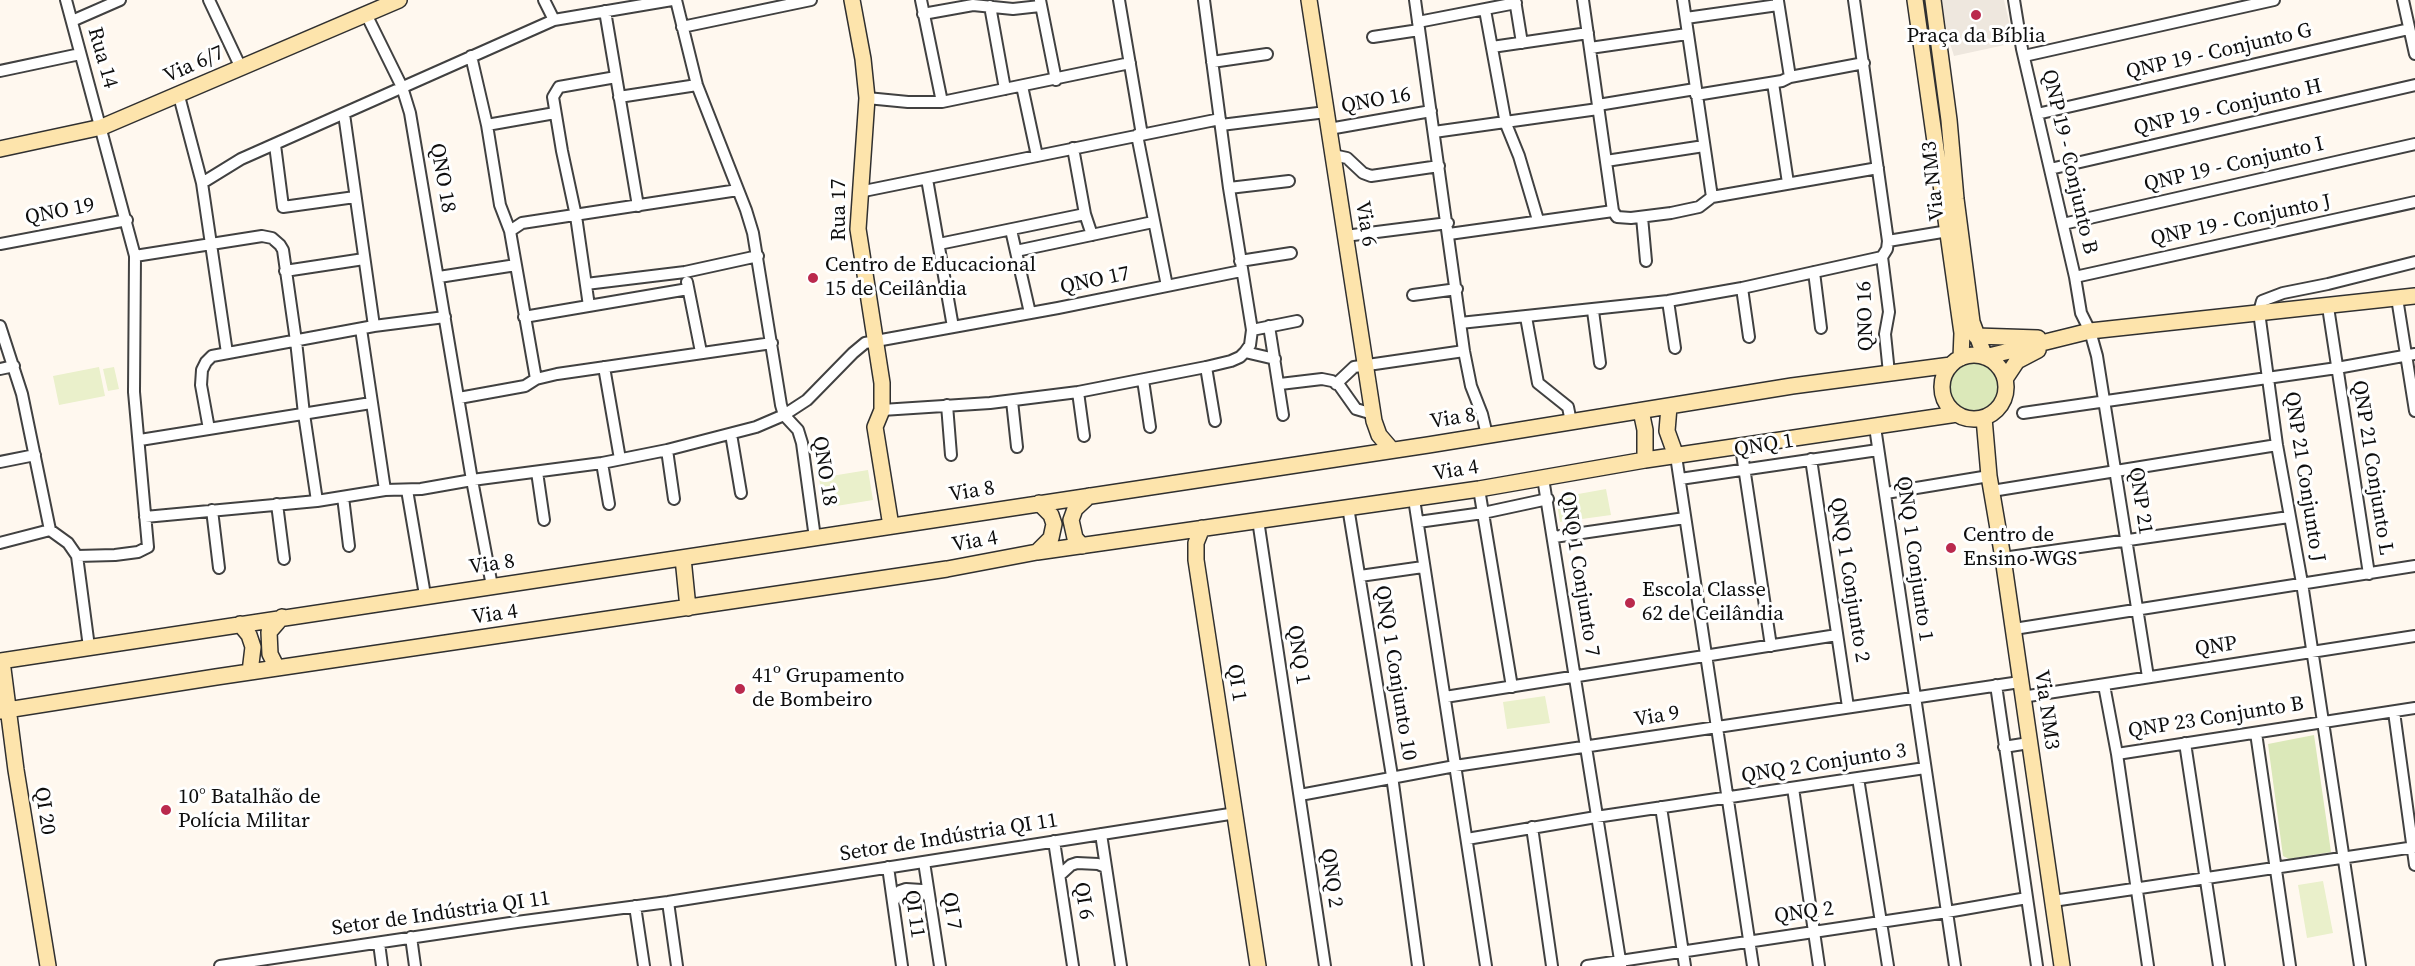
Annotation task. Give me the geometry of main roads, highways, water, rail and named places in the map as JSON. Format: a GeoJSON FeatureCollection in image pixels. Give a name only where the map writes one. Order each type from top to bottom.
{"type":"FeatureCollection","features":[{"type":"Feature","properties":{"kind":"main road","name":"Via 6/7"},"geometry":{"type":"LineString","coordinates":[[0,149],[102,127],[399,0]]}},
{"type":"Feature","properties":{"kind":"main road","name":"Rua 17"},"geometry":{"type":"LineString","coordinates":[[852,0],[867,98],[859,192],[859,247],[882,383],[882,410],[875,427],[891,526]]}},
{"type":"Feature","properties":{"kind":"main road","name":"Via 6"},"geometry":{"type":"LineString","coordinates":[[1309,0],[1374,418],[1379,435],[1391,449]]}},
{"type":"Feature","properties":{"kind":"main road","name":"Via NM3"},"geometry":{"type":"LineString","coordinates":[[1915,0],[1962,333],[1956,362]]}},
{"type":"Feature","properties":{"kind":"main road","name":"Via NM3"},"geometry":{"type":"LineString","coordinates":[[1933,0],[1972,322],[1985,357]]}},
{"type":"Feature","properties":{"kind":"main road"},"geometry":{"type":"LineString","coordinates":[[1985,357],[1997,364],[2005,379],[2006,387],[2000,406],[1978,418],[1957,414],[1945,400],[1943,382],[1956,362],[1969,355],[1985,357],[2090,331],[2415,296]]}},
{"type":"Feature","properties":{"kind":"main road"},"geometry":{"type":"LineString","coordinates":[[1976,336],[2062,338]]}},
{"type":"Feature","properties":{"kind":"main road"},"geometry":{"type":"LineString","coordinates":[[2005,379],[2017,361],[2062,338]]}},
{"type":"Feature","properties":{"kind":"main road","name":"Via 8"},"geometry":{"type":"LineString","coordinates":[[1,661],[1956,362]]}},
{"type":"Feature","properties":{"kind":"main road"},"geometry":{"type":"LineString","coordinates":[[1668,407],[1667,431],[1676,456]]}},
{"type":"Feature","properties":{"kind":"main road"},"geometry":{"type":"LineString","coordinates":[[1641,411],[1645,430],[1646,460]]}},
{"type":"Feature","properties":{"kind":"main road","name":"Via 4"},"geometry":{"type":"LineString","coordinates":[[4,710],[688,608],[1037,552],[1414,499],[1646,460],[1957,414]]}},
{"type":"Feature","properties":{"kind":"main road"},"geometry":{"type":"LineString","coordinates":[[1365,454],[1370,445],[1374,418]]}},
{"type":"Feature","properties":{"kind":"main road","name":"Via NM3"},"geometry":{"type":"LineString","coordinates":[[1978,418],[1988,459],[2062,966]]}},
{"type":"Feature","properties":{"kind":"main road"},"geometry":{"type":"LineString","coordinates":[[1082,546],[1075,538],[1071,520],[1075,509],[1089,496]]}},
{"type":"Feature","properties":{"kind":"main road"},"geometry":{"type":"LineString","coordinates":[[1037,552],[1051,538],[1054,524],[1051,515],[1039,503]]}},
{"type":"Feature","properties":{"kind":"main road","name":"QI 1"},"geometry":{"type":"LineString","coordinates":[[1202,528],[1196,543],[1196,560],[1258,966]]}},
{"type":"Feature","properties":{"kind":"main road","name":"QI 1"},"geometry":{"type":"LineString","coordinates":[[1178,532],[1189,544],[1196,560]]}},
{"type":"Feature","properties":{"kind":"main road"},"geometry":{"type":"LineString","coordinates":[[683,558],[688,608]]}},
{"type":"Feature","properties":{"kind":"main road"},"geometry":{"type":"LineString","coordinates":[[277,668],[270,654],[269,633],[282,617]]}},
{"type":"Feature","properties":{"kind":"main road"},"geometry":{"type":"LineString","coordinates":[[240,624],[249,635],[253,647],[250,672]]}},
{"type":"Feature","properties":{"kind":"main road","name":"QI 20"},"geometry":{"type":"LineString","coordinates":[[1,661],[4,710],[48,966]]}},
{"type":"Feature","properties":{"kind":"main road"},"geometry":{"type":"LineString","coordinates":[[0,764],[16,770]]}},
{"type":"Feature","properties":{"kind":"place","name":"Praça da Bíblia"},"geometry":{"type":"Point","coordinates":[1976,15]}},
{"type":"Feature","properties":{"kind":"place","name":"Centro de Educacional 15 de Ceilândia"},"geometry":{"type":"Point","coordinates":[813,278]}},
{"type":"Feature","properties":{"kind":"place","name":"Centro de Ensino WGS"},"geometry":{"type":"Point","coordinates":[1951,548]}},
{"type":"Feature","properties":{"kind":"place","name":"Escola Classe 62 de Ceilândia"},"geometry":{"type":"Point","coordinates":[1630,603]}},
{"type":"Feature","properties":{"kind":"place","name":"41º Grupamento de Bombeiro"},"geometry":{"type":"Point","coordinates":[740,689]}},
{"type":"Feature","properties":{"kind":"place","name":"10° Batalhão de Polícia Militar"},"geometry":{"type":"Point","coordinates":[166,810]}}]}
